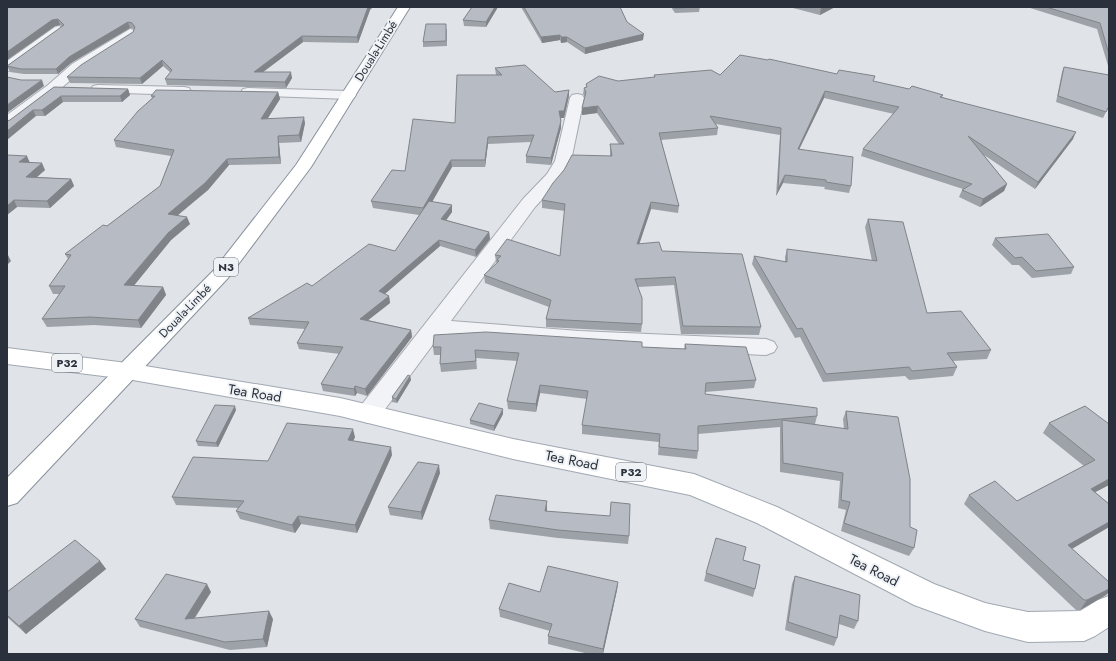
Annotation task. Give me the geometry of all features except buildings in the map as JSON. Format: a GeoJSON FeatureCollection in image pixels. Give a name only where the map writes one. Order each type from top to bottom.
{"type":"FeatureCollection","features":[{"type":"Feature","properties":{"kind":"main road","name":"Douala-Limbé"},"geometry":{"type":"LineString","coordinates":[[7,495],[221,274],[303,167],[404,7]]}},
{"type":"Feature","properties":{"kind":"main road","name":"Tea Road"},"geometry":{"type":"LineString","coordinates":[[7,356],[127,371],[340,407],[513,449],[694,485],[767,515],[925,595],[985,617],[1028,627],[1084,626],[1109,610]]}},
{"type":"Feature","properties":{"kind":"street"},"geometry":{"type":"LineString","coordinates":[[7,67],[59,30]]}},
{"type":"Feature","properties":{"kind":"street"},"geometry":{"type":"LineString","coordinates":[[7,122],[77,67],[130,33]]}},
{"type":"Feature","properties":{"kind":"street"},"geometry":{"type":"LineString","coordinates":[[38,80],[80,89],[201,92]]}},
{"type":"Feature","properties":{"kind":"street"},"geometry":{"type":"LineString","coordinates":[[232,92],[349,95]]}},
{"type":"Feature","properties":{"kind":"street"},"geometry":{"type":"LineString","coordinates":[[368,414],[529,203],[554,177],[563,161],[577,98]]}},
{"type":"Feature","properties":{"kind":"street"},"geometry":{"type":"LineString","coordinates":[[435,328],[579,338],[766,348]]}}]}
